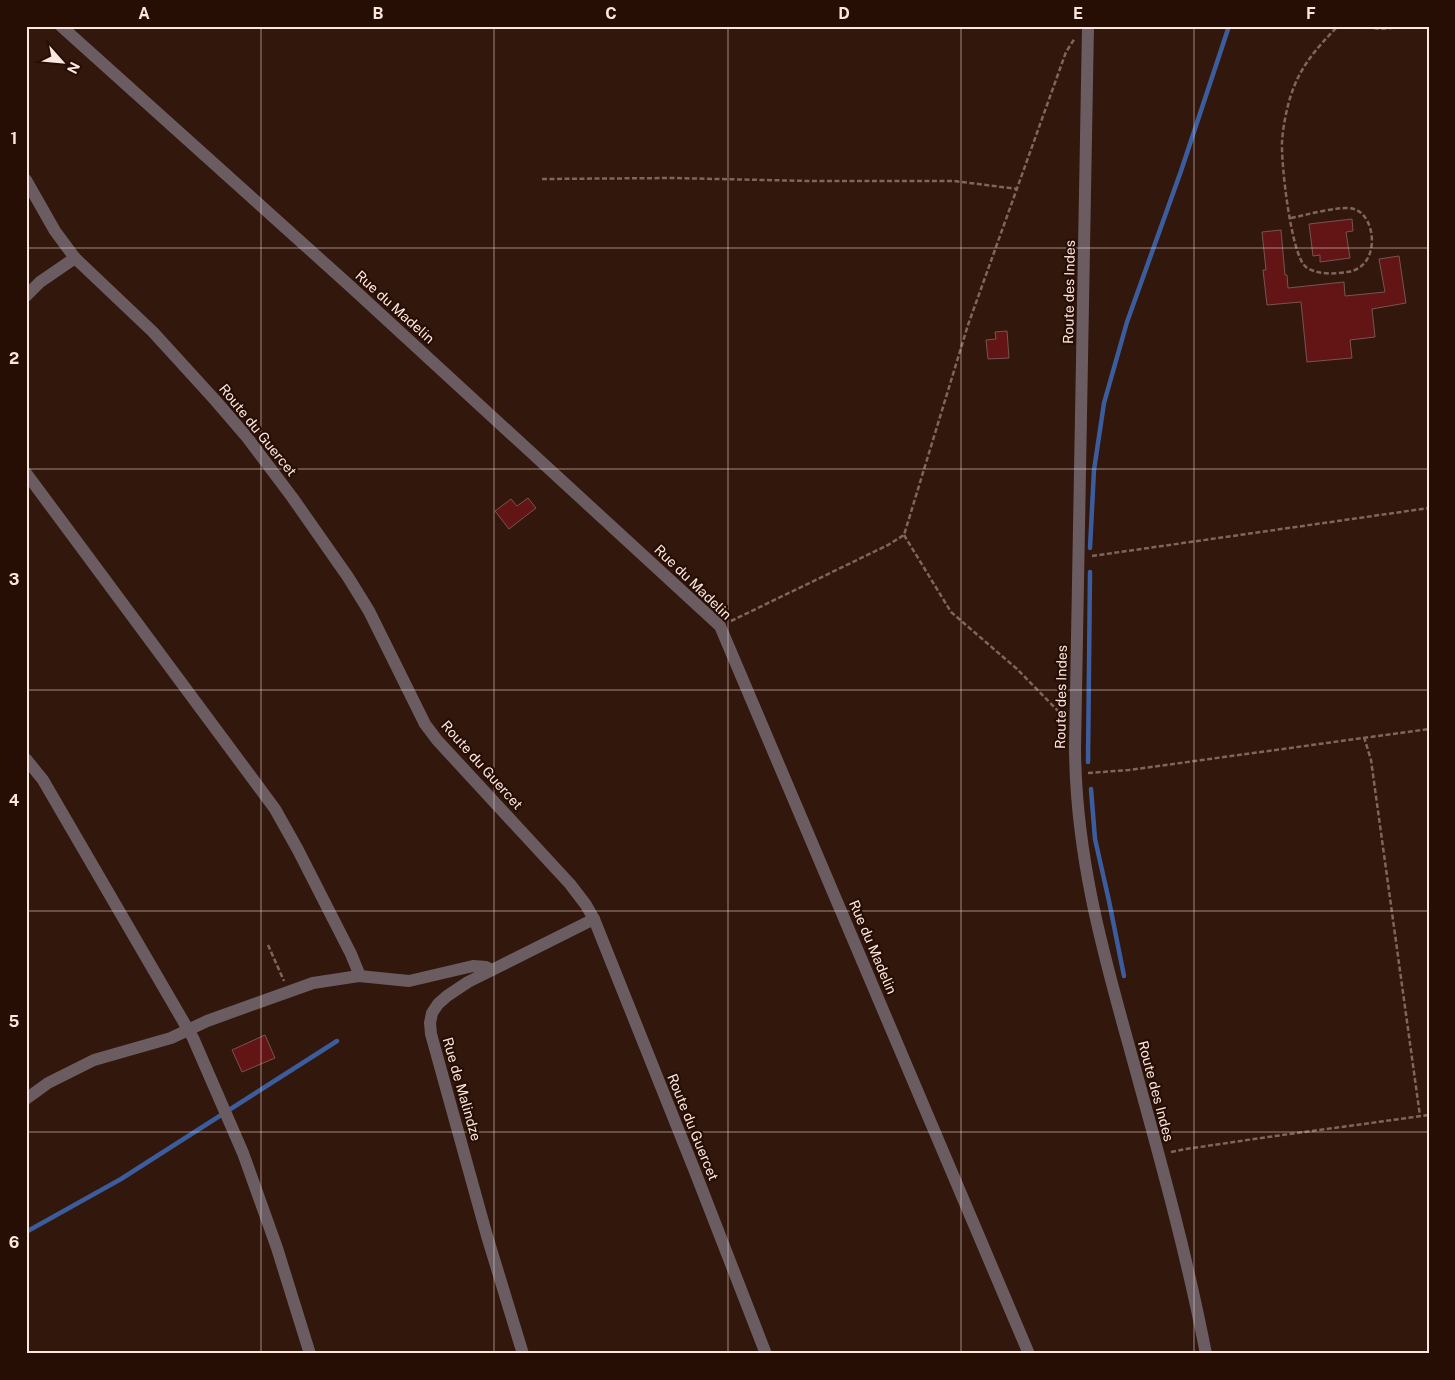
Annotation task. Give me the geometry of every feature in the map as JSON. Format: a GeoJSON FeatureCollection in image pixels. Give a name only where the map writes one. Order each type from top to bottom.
{"type":"FeatureCollection","features":[{"type":"Feature","properties":{"kind":"street","name":"Rue du Madelin"},"geometry":{"type":"LineString","coordinates":[[61,26],[342,279],[720,626],[1029,1354]]}},
{"type":"Feature","properties":{"kind":"street","name":"Route des Indes"},"geometry":{"type":"LineString","coordinates":[[1083,29],[1075,773],[1082,846],[1093,908],[1183,1249],[1206,1354]]}},
{"type":"Feature","properties":{"kind":"street","name":"Route du Guercet"},"geometry":{"type":"LineString","coordinates":[[26,180],[55,231],[75,258],[153,332],[216,400],[246,436],[318,533],[364,602],[432,733],[570,884],[586,905],[594,919],[766,1354]]}},
{"type":"Feature","properties":{"kind":"street"},"geometry":{"type":"LineString","coordinates":[[26,296],[40,282],[75,258]]}},
{"type":"Feature","properties":{"kind":"street"},"geometry":{"type":"LineString","coordinates":[[26,473],[275,809],[347,945],[360,976]]}},
{"type":"Feature","properties":{"kind":"street"},"geometry":{"type":"LineString","coordinates":[[26,759],[43,780],[189,1029],[243,1153],[277,1248],[310,1354]]}},
{"type":"Feature","properties":{"kind":"street","name":"Rue de Malindze"},"geometry":{"type":"LineString","coordinates":[[523,1354],[487,1236],[430,1028],[432,1013],[441,1001],[468,982],[594,919]]}},
{"type":"Feature","properties":{"kind":"street"},"geometry":{"type":"LineString","coordinates":[[26,1099],[48,1083],[94,1060],[163,1041],[207,1021],[313,982],[360,976],[409,981],[466,967],[483,966],[492,970]]}},
{"type":"Feature","properties":{"kind":"path"},"geometry":{"type":"LineString","coordinates":[[1291,218],[1341,208],[1357,210],[1363,214],[1367,222],[1372,240],[1371,252],[1363,266],[1348,272],[1330,273],[1313,270],[1301,262],[1294,240],[1282,158],[1283,130],[1295,85],[1306,62],[1318,46],[1338,26]]}},
{"type":"Feature","properties":{"kind":"path"},"geometry":{"type":"LineString","coordinates":[[1359,26],[1380,29],[1411,26]]}},
{"type":"Feature","properties":{"kind":"path"},"geometry":{"type":"LineString","coordinates":[[720,626],[888,545],[904,535],[968,326],[1066,52],[1083,29]]}},
{"type":"Feature","properties":{"kind":"path"},"geometry":{"type":"LineString","coordinates":[[542,179],[672,178],[809,181],[954,181],[1018,189]]}},
{"type":"Feature","properties":{"kind":"path"},"geometry":{"type":"LineString","coordinates":[[1078,558],[1429,508]]}},
{"type":"Feature","properties":{"kind":"path"},"geometry":{"type":"LineString","coordinates":[[904,535],[951,612],[1017,670],[1059,712],[1069,720],[1075,720]]}},
{"type":"Feature","properties":{"kind":"path"},"geometry":{"type":"LineString","coordinates":[[1075,773],[1129,770],[1429,728]]}},
{"type":"Feature","properties":{"kind":"path"},"geometry":{"type":"LineString","coordinates":[[1364,737],[1371,760],[1420,1116]]}},
{"type":"Feature","properties":{"kind":"path"},"geometry":{"type":"LineString","coordinates":[[268,945],[288,991]]}},
{"type":"Feature","properties":{"kind":"path"},"geometry":{"type":"LineString","coordinates":[[1158,1156],[1195,1147],[1429,1115]]}},
{"type":"Feature","properties":{"kind":"building"},"geometry":{"type":"Polygon","coordinates":[[[1352,219],[1353,231],[1346,232],[1350,258],[1320,262],[1320,255],[1313,256],[1309,224],[1352,219]]]}},
{"type":"Feature","properties":{"kind":"building"},"geometry":{"type":"Polygon","coordinates":[[[1281,230],[1288,288],[1344,282],[1345,296],[1385,292],[1379,259],[1399,256],[1406,303],[1372,309],[1375,337],[1350,340],[1352,358],[1307,362],[1301,302],[1267,305],[1263,270],[1266,270],[1262,232],[1281,230]]]}},
{"type":"Feature","properties":{"kind":"building"},"geometry":{"type":"Polygon","coordinates":[[[1007,331],[1009,358],[988,359],[986,340],[996,339],[995,332],[1007,331]]]}},
{"type":"Feature","properties":{"kind":"building"},"geometry":{"type":"Polygon","coordinates":[[[528,498],[536,508],[509,529],[495,511],[511,499],[517,506],[528,498]]]}},
{"type":"Feature","properties":{"kind":"building"},"geometry":{"type":"Polygon","coordinates":[[[265,1035],[275,1058],[242,1072],[232,1050],[265,1035]]]}},
{"type":"Feature","properties":{"kind":"waterway"},"geometry":{"type":"LineString","coordinates":[[1090,548],[1094,470],[1104,403],[1127,322],[1181,171],[1229,26]]}},
{"type":"Feature","properties":{"kind":"waterway"},"geometry":{"type":"LineString","coordinates":[[1088,762],[1090,572]]}},
{"type":"Feature","properties":{"kind":"waterway"},"geometry":{"type":"LineString","coordinates":[[1091,789],[1095,839],[1124,976]]}},
{"type":"Feature","properties":{"kind":"waterway"},"geometry":{"type":"LineString","coordinates":[[26,1232],[121,1179],[337,1041]]}}]}
